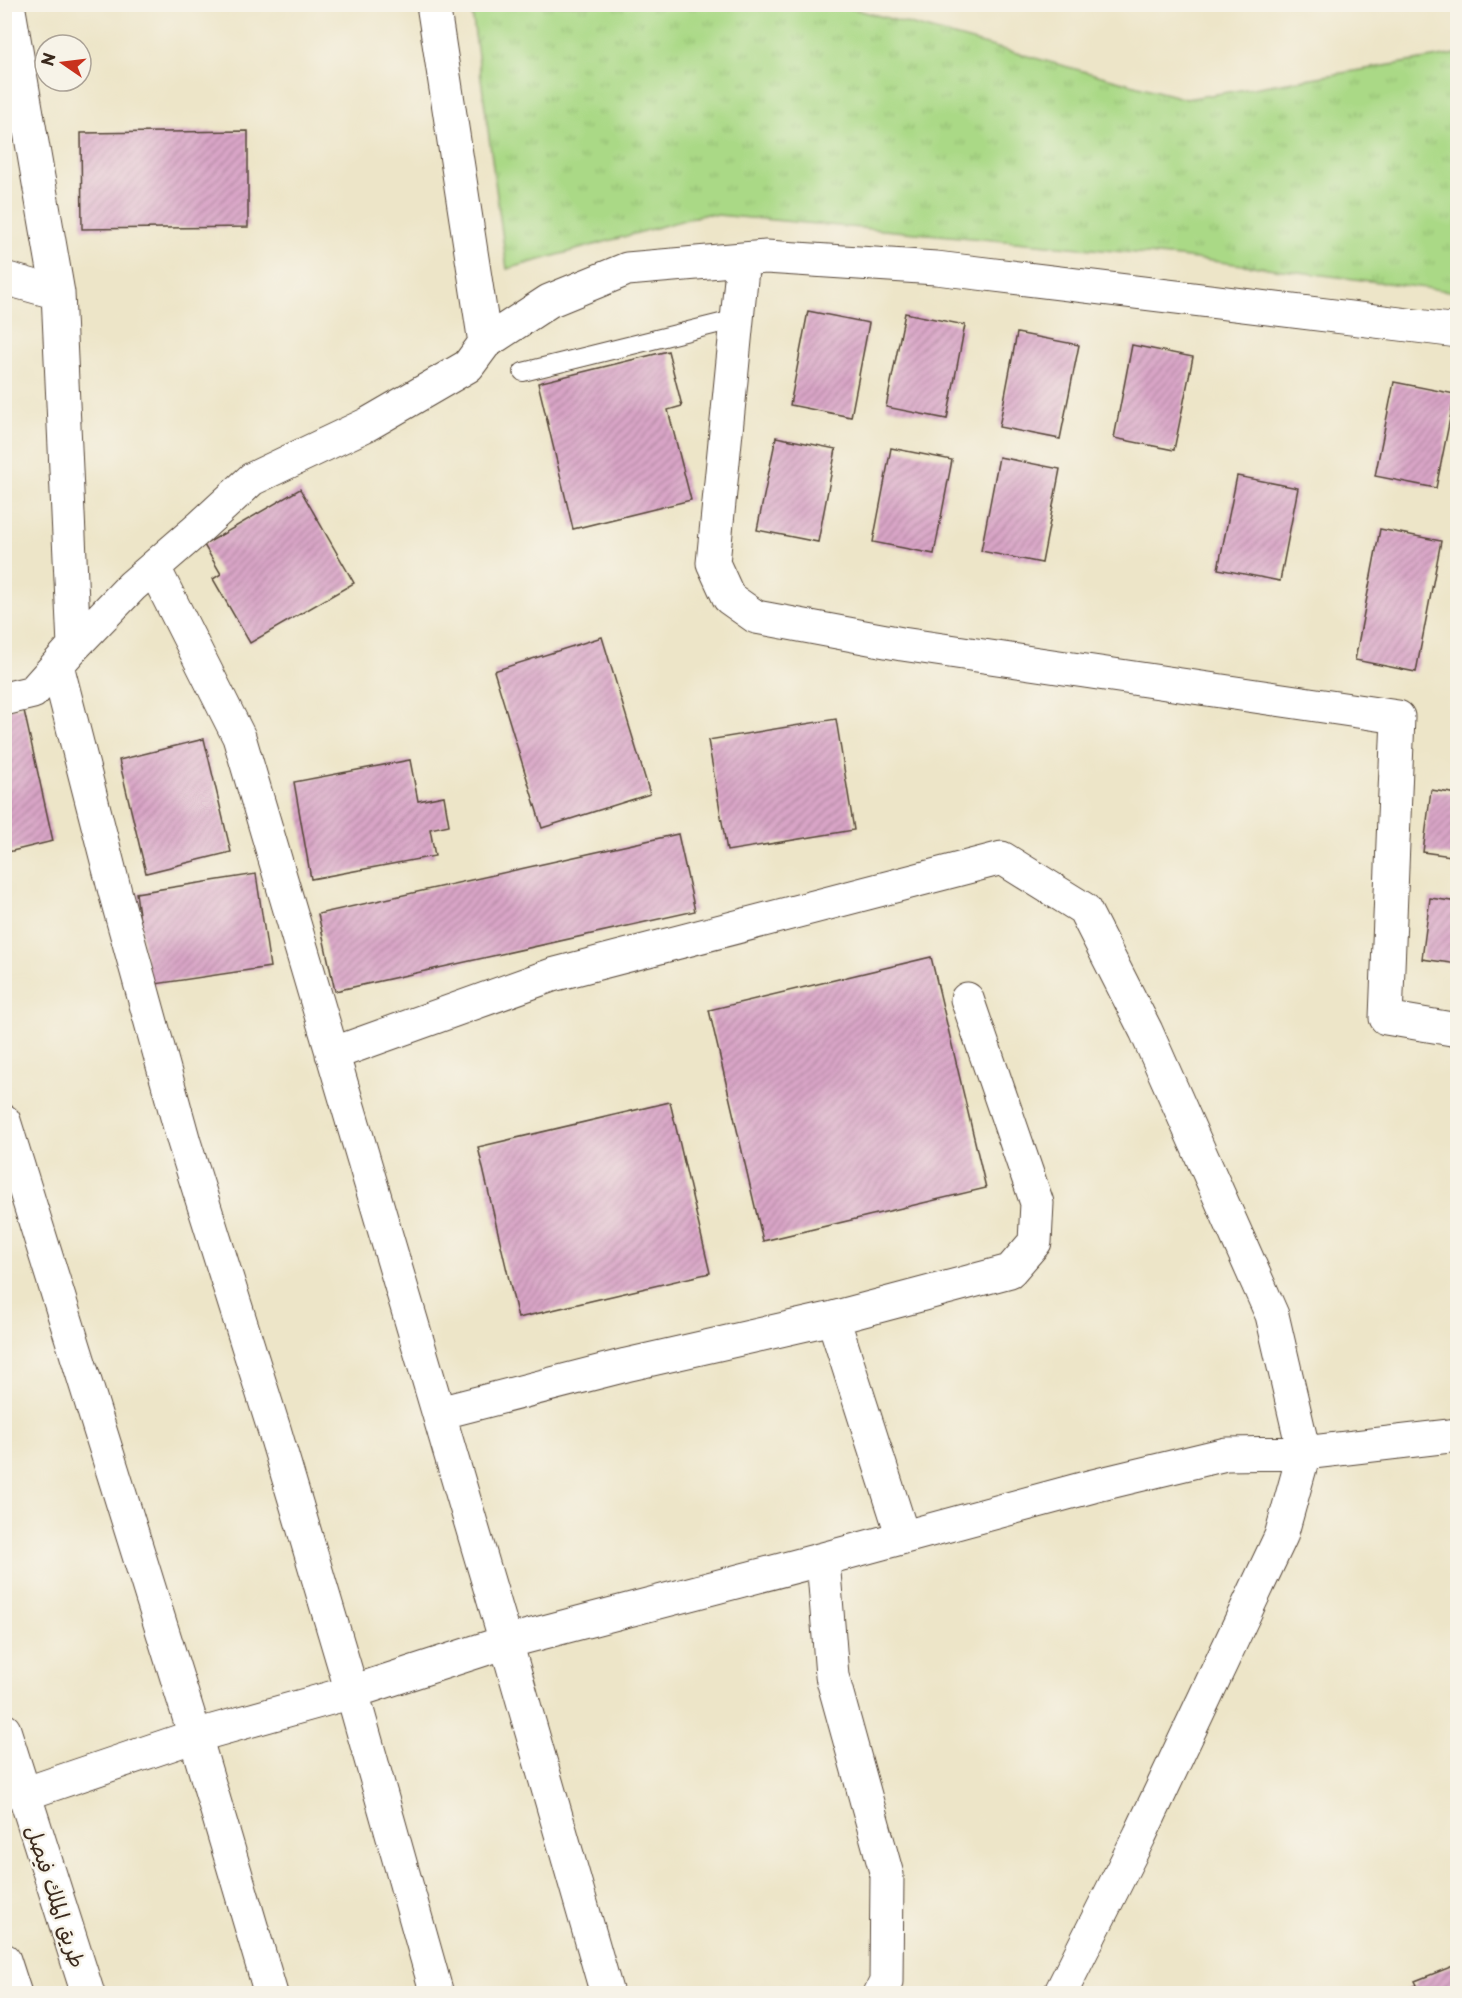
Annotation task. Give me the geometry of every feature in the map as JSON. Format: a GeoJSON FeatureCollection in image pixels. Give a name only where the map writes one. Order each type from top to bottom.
{"type":"FeatureCollection","features":[{"type":"Feature","properties":{"kind":"street"},"geometry":{"type":"LineString","coordinates":[[8,4],[58,293],[66,656],[115,892],[184,1142],[274,1429],[352,1692],[437,1994]]}},
{"type":"Feature","properties":{"kind":"street"},"geometry":{"type":"LineString","coordinates":[[433,4],[485,343]]}},
{"type":"Feature","properties":{"kind":"street"},"geometry":{"type":"LineString","coordinates":[[4,699],[33,692],[132,586],[252,479],[368,424],[458,372],[468,366],[485,343],[549,301],[627,269],[766,257],[936,268],[1458,331]]}},
{"type":"Feature","properties":{"kind":"street"},"geometry":{"type":"LineString","coordinates":[[743,259],[713,563],[729,598],[756,618],[902,644],[1398,717],[1386,1018],[1451,1033]]}},
{"type":"Feature","properties":{"kind":"street"},"geometry":{"type":"LineString","coordinates":[[4,278],[58,293]]}},
{"type":"Feature","properties":{"kind":"street"},"geometry":{"type":"LineString","coordinates":[[154,568],[239,737],[439,1413],[607,1994]]}},
{"type":"Feature","properties":{"kind":"street"},"geometry":{"type":"LineString","coordinates":[[332,1054],[552,975],[1002,858],[1084,909],[1141,1021],[1272,1315],[1304,1453],[1281,1536],[1140,1835],[1060,1994]]}},
{"type":"Feature","properties":{"kind":"street"},"geometry":{"type":"LineString","coordinates":[[439,1413],[626,1365],[833,1318],[1010,1271],[1035,1242],[1037,1203],[967,999]]}},
{"type":"Feature","properties":{"kind":"street"},"geometry":{"type":"LineString","coordinates":[[4,1121],[195,1736],[271,1994]]}},
{"type":"Feature","properties":{"kind":"street"},"geometry":{"type":"LineString","coordinates":[[833,1318],[903,1537]]}},
{"type":"Feature","properties":{"kind":"street"},"geometry":{"type":"LineString","coordinates":[[24,1794],[195,1736],[352,1692],[506,1642],[1093,1486],[1226,1454],[1304,1453],[1458,1436]]}},
{"type":"Feature","properties":{"kind":"street"},"geometry":{"type":"LineString","coordinates":[[823,1559],[832,1676],[887,1875],[886,1982],[880,1994]]}},
{"type":"Feature","properties":{"kind":"street","name":"طريق الملك فيصل"},"geometry":{"type":"LineString","coordinates":[[4,1730],[88,1994]]}},
{"type":"Feature","properties":{"kind":"street"},"geometry":{"type":"LineString","coordinates":[[4,1960],[15,1994]]}},
{"type":"Feature","properties":{"kind":"lane"},"geometry":{"type":"LineString","coordinates":[[523,372],[737,319]]}},
{"type":"Feature","properties":{"kind":"green space"},"geometry":{"type":"Polygon","coordinates":[[[471,5],[839,5],[1186,99],[1457,54],[1457,292],[1180,257],[706,214],[507,269],[471,5]]]}},
{"type":"Feature","properties":{"kind":"building"},"geometry":{"type":"Polygon","coordinates":[[[248,131],[248,227],[82,229],[81,133],[248,131]]]}},
{"type":"Feature","properties":{"kind":"building"},"geometry":{"type":"Polygon","coordinates":[[[808,311],[869,323],[851,417],[790,405],[808,311]]]}},
{"type":"Feature","properties":{"kind":"building"},"geometry":{"type":"Polygon","coordinates":[[[905,313],[965,325],[947,419],[886,407],[905,313]]]}},
{"type":"Feature","properties":{"kind":"building"},"geometry":{"type":"Polygon","coordinates":[[[1017,333],[1079,345],[1060,439],[999,427],[1017,333]]]}},
{"type":"Feature","properties":{"kind":"building"},"geometry":{"type":"Polygon","coordinates":[[[1132,345],[1193,357],[1174,450],[1114,438],[1132,345]]]}},
{"type":"Feature","properties":{"kind":"building"},"geometry":{"type":"Polygon","coordinates":[[[668,351],[682,406],[668,410],[691,500],[573,529],[538,383],[668,351]]]}},
{"type":"Feature","properties":{"kind":"building"},"geometry":{"type":"Polygon","coordinates":[[[1394,382],[1455,394],[1436,488],[1375,476],[1394,382]]]}},
{"type":"Feature","properties":{"kind":"building"},"geometry":{"type":"Polygon","coordinates":[[[776,437],[836,449],[818,542],[757,530],[776,437]]]}},
{"type":"Feature","properties":{"kind":"building"},"geometry":{"type":"Polygon","coordinates":[[[891,448],[952,460],[934,554],[873,542],[891,448]]]}},
{"type":"Feature","properties":{"kind":"building"},"geometry":{"type":"Polygon","coordinates":[[[999,457],[1060,469],[1042,563],[981,551],[999,457]]]}},
{"type":"Feature","properties":{"kind":"building"},"geometry":{"type":"Polygon","coordinates":[[[1237,476],[1298,488],[1280,581],[1218,569],[1237,476]]]}},
{"type":"Feature","properties":{"kind":"building"},"geometry":{"type":"Polygon","coordinates":[[[300,489],[354,583],[250,643],[213,579],[221,574],[204,545],[300,489]]]}},
{"type":"Feature","properties":{"kind":"building"},"geometry":{"type":"Polygon","coordinates":[[[1380,529],[1441,541],[1416,672],[1355,660],[1380,529]]]}},
{"type":"Feature","properties":{"kind":"building"},"geometry":{"type":"Polygon","coordinates":[[[602,637],[650,794],[542,828],[494,671],[602,637]]]}},
{"type":"Feature","properties":{"kind":"building"},"geometry":{"type":"Polygon","coordinates":[[[23,706],[53,841],[4,853],[4,710],[23,706]]]}},
{"type":"Feature","properties":{"kind":"building"},"geometry":{"type":"Polygon","coordinates":[[[836,719],[854,830],[727,851],[708,740],[836,719]]]}},
{"type":"Feature","properties":{"kind":"building"},"geometry":{"type":"Polygon","coordinates":[[[204,739],[231,852],[146,873],[119,760],[204,739]]]}},
{"type":"Feature","properties":{"kind":"building"},"geometry":{"type":"Polygon","coordinates":[[[410,760],[418,801],[444,796],[449,825],[430,829],[435,856],[311,879],[294,782],[410,760]]]}},
{"type":"Feature","properties":{"kind":"building"},"geometry":{"type":"Polygon","coordinates":[[[1431,790],[1458,794],[1458,857],[1423,852],[1431,790]]]}},
{"type":"Feature","properties":{"kind":"building"},"geometry":{"type":"Polygon","coordinates":[[[678,834],[695,911],[335,991],[318,914],[678,834]]]}},
{"type":"Feature","properties":{"kind":"building"},"geometry":{"type":"Polygon","coordinates":[[[256,874],[270,967],[149,985],[136,893],[256,874]]]}},
{"type":"Feature","properties":{"kind":"building"},"geometry":{"type":"Polygon","coordinates":[[[1430,898],[1458,902],[1458,964],[1422,959],[1430,898]]]}},
{"type":"Feature","properties":{"kind":"building"},"geometry":{"type":"Polygon","coordinates":[[[931,957],[986,1188],[763,1241],[709,1010],[931,957]]]}},
{"type":"Feature","properties":{"kind":"building"},"geometry":{"type":"Polygon","coordinates":[[[670,1102],[710,1273],[518,1318],[478,1147],[670,1102]]]}},
{"type":"Feature","properties":{"kind":"building"},"geometry":{"type":"Polygon","coordinates":[[[1458,1964],[1458,1994],[1397,1994],[1417,1985],[1415,1981],[1458,1964]]]}}]}
